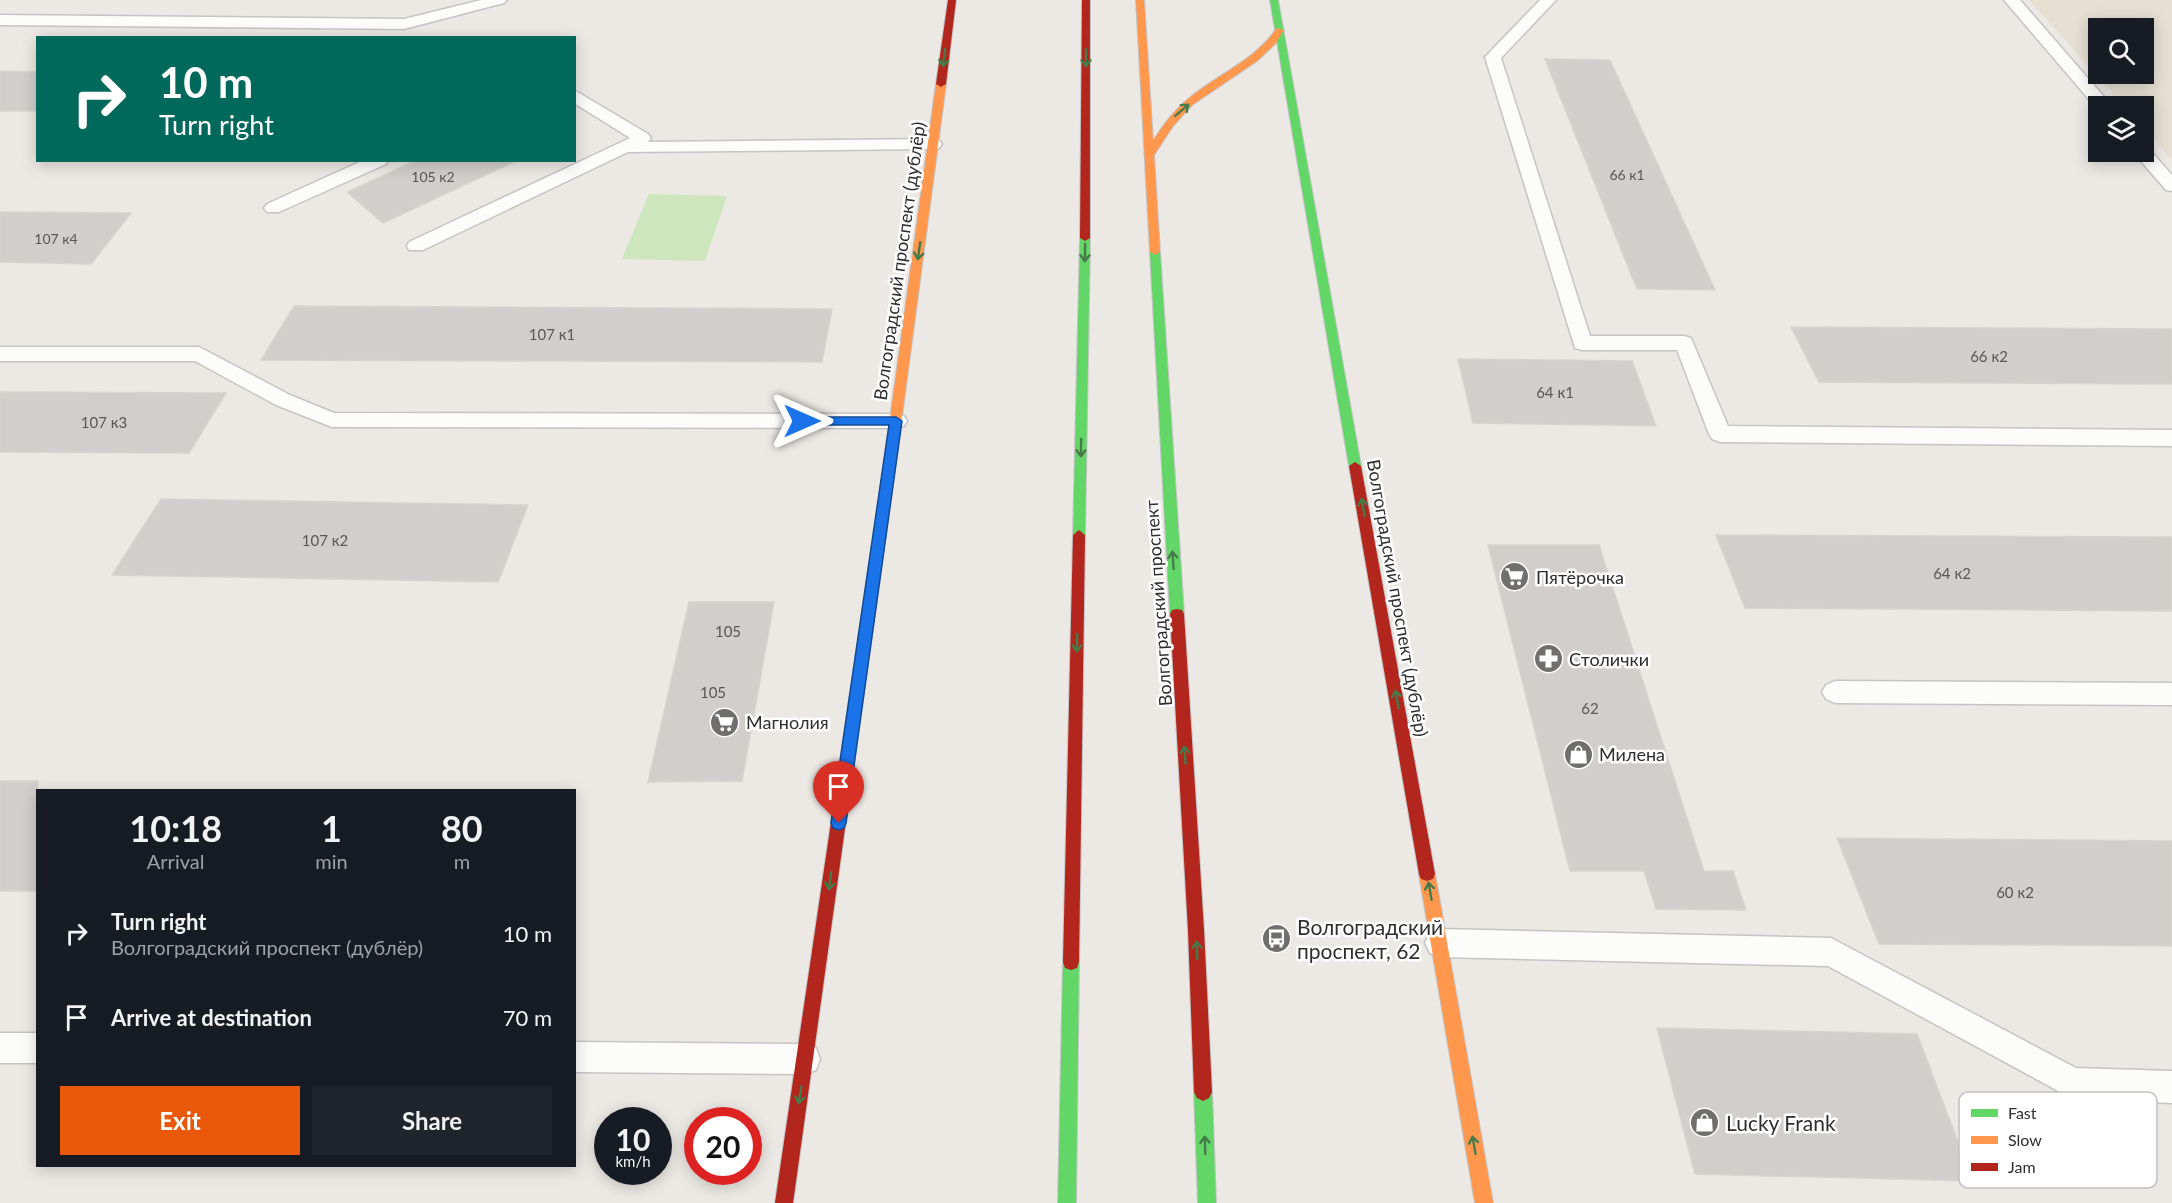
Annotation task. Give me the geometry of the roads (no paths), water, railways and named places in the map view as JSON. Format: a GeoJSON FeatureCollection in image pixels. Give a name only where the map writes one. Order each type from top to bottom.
{"type":"FeatureCollection","features":[{"type":"Feature","properties":{"kind":"street","name":"Волгоградский проспект (дублёр)"},"geometry":{"type":"LineString","coordinates":[[784,1203],[896,421],[952,0]]}},
{"type":"Feature","properties":{"kind":"street"},"geometry":{"type":"LineString","coordinates":[[1067,1203],[1085,223],[1086,0]]}},
{"type":"Feature","properties":{"kind":"street","name":"Волгоградский проспект"},"geometry":{"type":"LineString","coordinates":[[1140,0],[1195,906],[1208,1203]]}},
{"type":"Feature","properties":{"kind":"street","name":"Волгоградский проспект (дублёр)"},"geometry":{"type":"LineString","coordinates":[[1274,0],[1484,1203]]}},
{"type":"Feature","properties":{"kind":"street"},"geometry":{"type":"LineString","coordinates":[[1148,157],[1170,120],[1196,97],[1263,52],[1273,43],[1280,30]]}},
{"type":"Feature","properties":{"kind":"lane"},"geometry":{"type":"LineString","coordinates":[[0,20],[404,24],[499,0]]}},
{"type":"Feature","properties":{"kind":"lane"},"geometry":{"type":"LineString","coordinates":[[1548,0],[1493,57],[1582,343],[1684,343],[1720,434],[2172,438]]}},
{"type":"Feature","properties":{"kind":"lane"},"geometry":{"type":"LineString","coordinates":[[2012,0],[2095,96]]}},
{"type":"Feature","properties":{"kind":"lane"},"geometry":{"type":"LineString","coordinates":[[416,246],[642,138],[576,95]]}},
{"type":"Feature","properties":{"kind":"lane"},"geometry":{"type":"LineString","coordinates":[[625,147],[933,144]]}},
{"type":"Feature","properties":{"kind":"lane"},"geometry":{"type":"LineString","coordinates":[[273,208],[376,162]]}},
{"type":"Feature","properties":{"kind":"lane"},"geometry":{"type":"LineString","coordinates":[[2151,162],[2172,186]]}},
{"type":"Feature","properties":{"kind":"lane"},"geometry":{"type":"LineString","coordinates":[[0,354],[199,354],[283,400],[332,420],[896,421]]}},
{"type":"Feature","properties":{"kind":"lane"},"geometry":{"type":"LineString","coordinates":[[1835,692],[2172,694]]}},
{"type":"Feature","properties":{"kind":"lane"},"geometry":{"type":"LineString","coordinates":[[1440,943],[1831,951],[2073,1083],[2172,1087]]}},
{"type":"Feature","properties":{"kind":"lane"},"geometry":{"type":"LineString","coordinates":[[0,1048],[36,1048]]}},
{"type":"Feature","properties":{"kind":"lane"},"geometry":{"type":"LineString","coordinates":[[576,1057],[805,1059]]}},
{"type":"Feature","properties":{"kind":"place","name":"Пятёрочка"},"geometry":{"type":"Point","coordinates":[1515,577]}},
{"type":"Feature","properties":{"kind":"place","name":"Столички"},"geometry":{"type":"Point","coordinates":[1548,659]}},
{"type":"Feature","properties":{"kind":"place","name":"Магнолия"},"geometry":{"type":"Point","coordinates":[725,722]}},
{"type":"Feature","properties":{"kind":"place","name":"Милена"},"geometry":{"type":"Point","coordinates":[1578,754]}},
{"type":"Feature","properties":{"kind":"place","name":"Волгоградский проспект, 62"},"geometry":{"type":"Point","coordinates":[1276,938]}},
{"type":"Feature","properties":{"kind":"place","name":"Lucky Frank"},"geometry":{"type":"Point","coordinates":[1705,1122]}}]}
